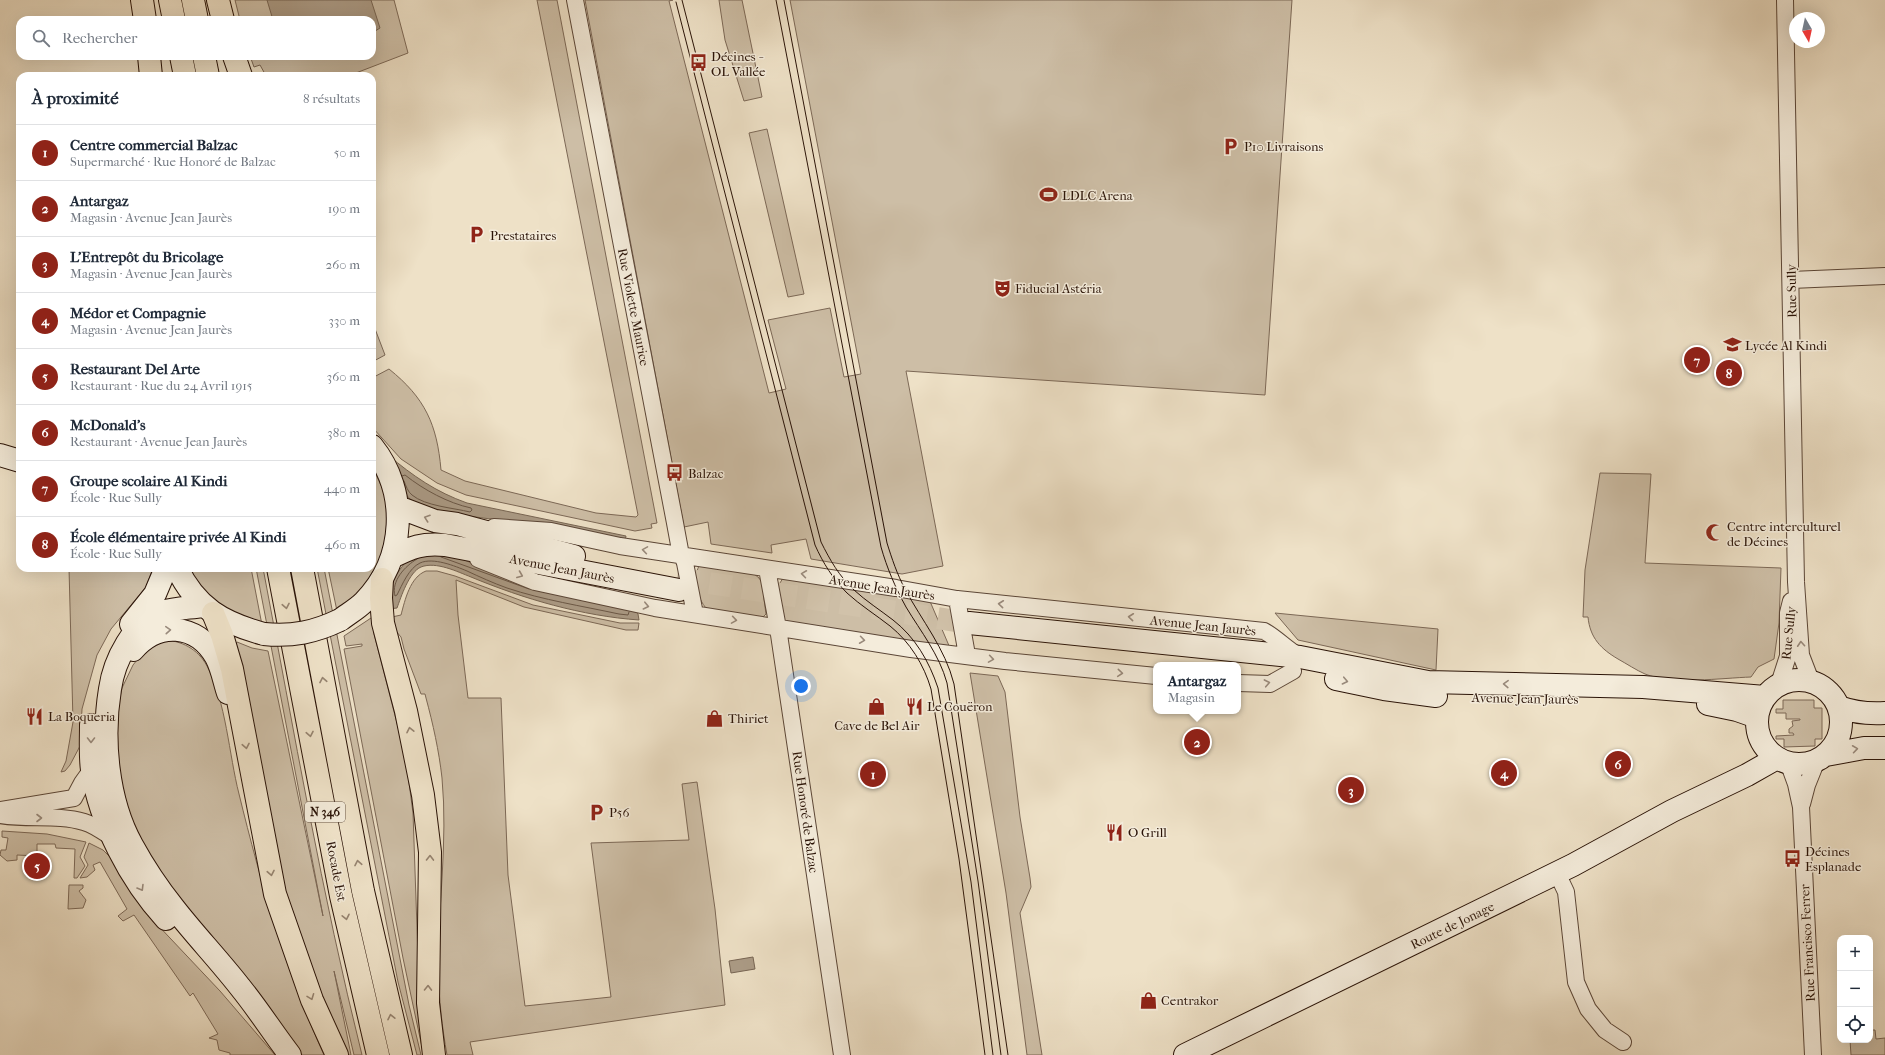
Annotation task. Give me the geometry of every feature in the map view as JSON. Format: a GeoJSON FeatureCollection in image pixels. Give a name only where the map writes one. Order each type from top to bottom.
{"type":"FeatureCollection","features":[{"type":"Feature","properties":{"kind":"highway"},"geometry":{"type":"LineString","coordinates":[[142,0],[144,16]]}},
{"type":"Feature","properties":{"kind":"highway"},"geometry":{"type":"LineString","coordinates":[[170,0],[173,16]]}},
{"type":"Feature","properties":{"kind":"highway"},"geometry":{"type":"LineString","coordinates":[[193,0],[196,16]]}},
{"type":"Feature","properties":{"kind":"highway"},"geometry":{"type":"LineString","coordinates":[[218,0],[222,16]]}},
{"type":"Feature","properties":{"kind":"highway"},"geometry":{"type":"LineString","coordinates":[[149,60],[151,72]]}},
{"type":"Feature","properties":{"kind":"highway"},"geometry":{"type":"LineString","coordinates":[[182,60],[184,72]]}},
{"type":"Feature","properties":{"kind":"highway"},"geometry":{"type":"LineString","coordinates":[[205,60],[207,72]]}},
{"type":"Feature","properties":{"kind":"highway"},"geometry":{"type":"LineString","coordinates":[[235,60],[240,72]]}},
{"type":"Feature","properties":{"kind":"highway","name":"Rocade Est"},"geometry":{"type":"LineString","coordinates":[[279,572],[341,896],[378,1055]]}},
{"type":"Feature","properties":{"kind":"highway","name":"Rocade Est"},"geometry":{"type":"LineString","coordinates":[[303,572],[363,891],[400,1055]]}},
{"type":"Feature","properties":{"kind":"highway"},"geometry":{"type":"LineString","coordinates":[[382,579],[381,598],[383,623],[406,712],[420,780],[430,852],[428,1004],[434,1055]]}},
{"type":"Feature","properties":{"kind":"highway"},"geometry":{"type":"LineString","coordinates":[[208,609],[222,635],[232,668],[275,894],[312,1000],[337,1055]]}},
{"type":"Feature","properties":{"kind":"main road"},"geometry":{"type":"LineString","coordinates":[[179,572],[183,582],[208,609],[237,627],[264,634],[280,636],[311,632],[340,620],[364,602],[382,579],[392,557],[398,532],[398,507],[392,481],[381,458],[376,451]]}},
{"type":"Feature","properties":{"kind":"main road"},"geometry":{"type":"LineString","coordinates":[[0,455],[16,460]]}},
{"type":"Feature","properties":{"kind":"main road","name":"Avenue Jean Jaurès"},"geometry":{"type":"LineString","coordinates":[[392,557],[415,546],[430,544],[445,545],[678,584],[559,553],[457,524],[435,521],[398,507]]}},
{"type":"Feature","properties":{"kind":"main road"},"geometry":{"type":"LineString","coordinates":[[164,572],[155,594],[117,642],[101,674],[92,709],[92,770],[114,839],[146,895],[230,988],[268,1026]]}},
{"type":"Feature","properties":{"kind":"main road"},"geometry":{"type":"LineString","coordinates":[[208,609],[160,613],[146,621],[122,650],[111,682],[106,715],[105,809],[131,844],[146,869],[173,907],[240,986],[290,1055]]}},
{"type":"Feature","properties":{"kind":"main road"},"geometry":{"type":"LineString","coordinates":[[111,682],[125,659],[136,646],[151,635],[165,629],[179,630],[196,636],[209,647],[217,658],[228,692],[242,722]]}},
{"type":"Feature","properties":{"kind":"main road","name":"Avenue Jean Jaurès"},"geometry":{"type":"LineString","coordinates":[[969,638],[1296,664],[1428,682],[1772,691]]}},
{"type":"Feature","properties":{"kind":"main road","name":"Avenue Jean Jaurès"},"geometry":{"type":"LineString","coordinates":[[1296,664],[1422,696],[1684,701],[1724,707],[1758,727]]}},
{"type":"Feature","properties":{"kind":"main road"},"geometry":{"type":"LineString","coordinates":[[1821,758],[1834,746],[1841,728],[1839,707],[1828,691],[1811,681],[1800,679],[1772,691],[1760,706],[1758,727],[1767,749],[1782,760],[1798,764],[1864,748],[1885,748]]}},
{"type":"Feature","properties":{"kind":"main road"},"geometry":{"type":"LineString","coordinates":[[1839,707],[1851,712],[1864,714],[1885,713]]}},
{"type":"Feature","properties":{"kind":"main road","name":"Route de Jonage"},"geometry":{"type":"LineString","coordinates":[[1717,789],[1740,768],[1758,727]]}},
{"type":"Feature","properties":{"kind":"main road","name":"Route de Jonage"},"geometry":{"type":"LineString","coordinates":[[1185,1055],[1557,873],[1717,789],[1782,760]]}},
{"type":"Feature","properties":{"kind":"street","name":"Rue Violette Maurice"},"geometry":{"type":"LineString","coordinates":[[575,0],[676,530],[695,614]]}},
{"type":"Feature","properties":{"kind":"street","name":"Rue Sully"},"geometry":{"type":"LineString","coordinates":[[1785,0],[1796,582],[1801,655],[1811,681]]}},
{"type":"Feature","properties":{"kind":"street"},"geometry":{"type":"LineString","coordinates":[[1791,280],[1885,276]]}},
{"type":"Feature","properties":{"kind":"street","name":"Avenue Jean Jaurès"},"geometry":{"type":"LineString","coordinates":[[457,524],[551,531],[620,546],[905,589],[957,599],[1264,631],[1274,636],[1286,648],[1296,664]]}},
{"type":"Feature","properties":{"kind":"street","name":"Avenue Jean Jaurès"},"geometry":{"type":"LineString","coordinates":[[445,545],[536,582],[655,608],[911,649],[969,638],[1005,661],[1153,676]]}},
{"type":"Feature","properties":{"kind":"street","name":"Rue Honoré de Balzac"},"geometry":{"type":"LineString","coordinates":[[767,569],[778,628],[842,1055]]}},
{"type":"Feature","properties":{"kind":"street","name":"Rue Sully"},"geometry":{"type":"LineString","coordinates":[[1772,691],[1788,656],[1788,613],[1796,582]]}},
{"type":"Feature","properties":{"kind":"street"},"geometry":{"type":"LineString","coordinates":[[957,599],[969,638]]}},
{"type":"Feature","properties":{"kind":"street"},"geometry":{"type":"LineString","coordinates":[[1241,683],[1270,684],[1296,664]]}},
{"type":"Feature","properties":{"kind":"street","name":"Rue Francisco Ferrer"},"geometry":{"type":"LineString","coordinates":[[1801,808],[1807,785],[1821,758]]}},
{"type":"Feature","properties":{"kind":"street","name":"Rue Francisco Ferrer"},"geometry":{"type":"LineString","coordinates":[[1782,760],[1796,784],[1801,808],[1813,1055]]}},
{"type":"Feature","properties":{"kind":"street"},"geometry":{"type":"LineString","coordinates":[[74,798],[82,783],[92,770]]}},
{"type":"Feature","properties":{"kind":"street"},"geometry":{"type":"LineString","coordinates":[[0,810],[74,798],[105,809]]}},
{"type":"Feature","properties":{"kind":"street"},"geometry":{"type":"LineString","coordinates":[[0,815],[20,818],[70,819],[105,809]]}},
{"type":"Feature","properties":{"kind":"street"},"geometry":{"type":"LineString","coordinates":[[1557,873],[1566,892],[1576,982],[1588,1009],[1605,1030],[1623,1042]]}},
{"type":"Feature","properties":{"kind":"shaded area"},"geometry":{"type":"Polygon","coordinates":[[[235,0],[394,0],[408,53],[358,72],[264,72],[260,65],[254,67],[251,60],[376,60],[376,16],[239,16],[235,0]]]}},
{"type":"Feature","properties":{"kind":"shaded area"},"geometry":{"type":"Polygon","coordinates":[[[537,0],[557,0],[657,523],[651,524],[652,528],[635,531],[466,495],[437,483],[401,459],[376,431],[376,376],[389,369],[412,391],[427,413],[436,439],[441,470],[465,481],[596,513],[636,517],[638,515],[537,0]]]}},
{"type":"Feature","properties":{"kind":"shaded area","name":"LDLC Arena"},"geometry":{"type":"Polygon","coordinates":[[[585,0],[673,0],[669,1],[769,393],[786,389],[768,320],[830,308],[844,377],[861,374],[790,0],[1292,0],[1265,395],[906,371],[943,566],[902,574],[811,559],[806,539],[771,545],[772,553],[711,544],[708,522],[684,527],[585,0]]]}},
{"type":"Feature","properties":{"kind":"shaded area"},"geometry":{"type":"Polygon","coordinates":[[[719,0],[742,0],[762,97],[744,101],[725,40],[719,0]]]}},
{"type":"Feature","properties":{"kind":"shaded area"},"geometry":{"type":"Polygon","coordinates":[[[767,129],[804,294],[788,297],[749,133],[767,129]]]}},
{"type":"Feature","properties":{"kind":"shaded area"},"geometry":{"type":"Polygon","coordinates":[[[376,331],[385,355],[376,360],[376,331]]]}},
{"type":"Feature","properties":{"kind":"shaded area"},"geometry":{"type":"Polygon","coordinates":[[[1600,473],[1651,474],[1645,563],[1781,568],[1779,623],[1774,659],[1758,667],[1751,677],[1697,680],[1669,679],[1645,674],[1606,651],[1597,642],[1591,631],[1588,617],[1583,617],[1585,570],[1600,473]]]}},
{"type":"Feature","properties":{"kind":"shaded area"},"geometry":{"type":"Polygon","coordinates":[[[376,475],[386,496],[388,541],[376,571],[376,475]]]}},
{"type":"Feature","properties":{"kind":"shaded area"},"geometry":{"type":"Polygon","coordinates":[[[705,564],[753,573],[759,578],[762,584],[766,614],[762,618],[709,611],[699,596],[696,584],[699,566],[705,564]]]}},
{"type":"Feature","properties":{"kind":"shaded area"},"geometry":{"type":"Polygon","coordinates":[[[426,571],[437,571],[455,576],[533,605],[620,623],[639,623],[638,630],[626,630],[524,607],[456,580],[458,615],[468,698],[501,698],[508,875],[525,1006],[611,997],[591,843],[689,840],[682,784],[697,782],[715,909],[725,1005],[470,1042],[473,1055],[447,1055],[441,1013],[438,970],[444,826],[444,802],[441,768],[436,738],[425,694],[421,694],[401,637],[395,630],[392,617],[401,615],[406,596],[412,584],[420,574],[426,571]]]}},
{"type":"Feature","properties":{"kind":"shaded area"},"geometry":{"type":"Polygon","coordinates":[[[69,572],[152,572],[146,587],[111,629],[97,655],[82,709],[80,746],[70,765],[65,771],[61,772],[66,761],[73,722],[69,572]]]}},
{"type":"Feature","properties":{"kind":"shaded area"},"geometry":{"type":"Polygon","coordinates":[[[189,572],[252,572],[262,625],[211,602],[189,572]]]}},
{"type":"Feature","properties":{"kind":"shaded area"},"geometry":{"type":"Polygon","coordinates":[[[257,572],[264,572],[321,874],[362,1055],[354,1055],[334,971],[351,1055],[346,1055],[319,992],[284,889],[234,647],[237,642],[252,648],[268,651],[323,916],[257,572]]]}},
{"type":"Feature","properties":{"kind":"shaded area"},"geometry":{"type":"Polygon","coordinates":[[[318,572],[325,572],[409,1005],[421,1055],[417,1055],[398,982],[318,572]]]}},
{"type":"Feature","properties":{"kind":"shaded area"},"geometry":{"type":"Polygon","coordinates":[[[329,572],[375,572],[371,583],[337,611],[329,572]]]}},
{"type":"Feature","properties":{"kind":"shaded area"},"geometry":{"type":"Polygon","coordinates":[[[783,578],[929,599],[950,648],[787,622],[783,618],[777,588],[783,578]]]}},
{"type":"Feature","properties":{"kind":"shaded area"},"geometry":{"type":"Polygon","coordinates":[[[1275,613],[1438,629],[1436,670],[1298,640],[1275,613]]]}},
{"type":"Feature","properties":{"kind":"shaded area"},"geometry":{"type":"Polygon","coordinates":[[[371,618],[374,619],[374,634],[399,731],[408,775],[413,813],[420,1015],[423,1052],[403,958],[344,649],[362,646],[362,644],[346,646],[344,636],[371,618]]]}},
{"type":"Feature","properties":{"kind":"shaded area"},"geometry":{"type":"Polygon","coordinates":[[[162,640],[176,642],[194,650],[207,666],[219,695],[239,794],[256,861],[286,959],[310,1023],[324,1055],[302,1055],[179,905],[143,851],[116,774],[117,711],[122,688],[133,665],[141,655],[162,640]]]}},
{"type":"Feature","properties":{"kind":"shaded area"},"geometry":{"type":"Polygon","coordinates":[[[970,673],[998,676],[1005,692],[1020,817],[1031,887],[1020,913],[1042,1055],[1027,1055],[1006,893],[970,673]]]}},
{"type":"Feature","properties":{"kind":"shaded area"},"geometry":{"type":"Polygon","coordinates":[[[1783,700],[1814,700],[1814,708],[1822,708],[1822,739],[1815,739],[1815,746],[1784,747],[1784,739],[1776,739],[1776,736],[1794,735],[1793,733],[1789,733],[1789,729],[1793,726],[1792,721],[1800,720],[1786,719],[1786,713],[1776,713],[1776,709],[1783,709],[1783,700]]]}},
{"type":"Feature","properties":{"kind":"shaded area"},"geometry":{"type":"Polygon","coordinates":[[[2,831],[47,834],[86,842],[80,857],[85,866],[77,878],[74,878],[75,849],[56,848],[55,844],[37,844],[37,856],[17,855],[17,860],[7,861],[0,855],[1,850],[6,850],[8,838],[2,837],[2,831]]]}},
{"type":"Feature","properties":{"kind":"shaded area"},"geometry":{"type":"Polygon","coordinates":[[[89,843],[103,850],[115,862],[134,896],[153,920],[220,991],[275,1055],[230,1055],[230,1053],[219,1050],[217,1040],[209,1038],[218,1034],[193,993],[190,996],[134,915],[123,921],[118,916],[127,909],[100,862],[93,865],[95,870],[87,877],[80,878],[88,865],[84,857],[89,843]]]}},
{"type":"Feature","properties":{"kind":"shaded area"},"geometry":{"type":"Polygon","coordinates":[[[69,885],[83,885],[83,888],[79,891],[86,900],[83,908],[68,909],[69,885]]]}},
{"type":"Feature","properties":{"kind":"shaded area"},"geometry":{"type":"Polygon","coordinates":[[[1873,1030],[1875,1030],[1876,1039],[1885,1038],[1885,1055],[1851,1055],[1850,1043],[1873,1043],[1873,1030]]]}},
{"type":"Feature","properties":{"kind":"water"},"geometry":{"type":"Polygon","coordinates":[[[267,0],[371,0],[380,28],[376,30],[376,16],[272,16],[267,0]]]}},
{"type":"Feature","properties":{"kind":"water"},"geometry":{"type":"Polygon","coordinates":[[[388,455],[425,483],[445,494],[467,503],[626,536],[625,541],[439,511],[418,504],[410,499],[403,490],[388,455]]]}},
{"type":"Feature","properties":{"kind":"water"},"geometry":{"type":"Polygon","coordinates":[[[450,554],[474,564],[635,609],[639,620],[596,615],[554,605],[491,585],[453,570],[433,565],[421,567],[413,574],[406,585],[397,608],[389,609],[392,580],[407,560],[416,555],[450,554]]]}},
{"type":"Feature","properties":{"kind":"water"},"geometry":{"type":"Polygon","coordinates":[[[753,957],[755,969],[731,973],[729,961],[753,957]]]}},
{"type":"Feature","properties":{"kind":"tunnel"},"geometry":{"type":"LineString","coordinates":[[677,578],[969,623]]}},
{"type":"Feature","properties":{"kind":"tram line"},"geometry":{"type":"LineString","coordinates":[[682,0],[821,542],[835,568],[849,585],[863,598],[893,620],[915,642],[926,659],[938,688],[971,882],[993,1055]]}},
{"type":"Feature","properties":{"kind":"tram line"},"geometry":{"type":"LineString","coordinates":[[776,0],[881,547],[898,592],[939,662],[947,683],[978,881],[1001,1055]]}},
{"type":"Feature","properties":{"kind":"tram line"},"geometry":{"type":"LineString","coordinates":[[784,0],[887,543],[902,583],[945,658],[954,684],[1008,1055]]}},
{"type":"Feature","properties":{"kind":"tram line"},"geometry":{"type":"LineString","coordinates":[[676,2],[815,545],[821,558],[842,588],[857,602],[890,626],[904,639],[920,663],[931,689],[959,859],[985,1055]]}},
{"type":"Feature","properties":{"kind":"place","name":"Décines - OL Vallée"},"geometry":{"type":"Point","coordinates":[698,63]}},
{"type":"Feature","properties":{"kind":"place","name":"P10 Livraisons"},"geometry":{"type":"Point","coordinates":[1231,146]}},
{"type":"Feature","properties":{"kind":"place","name":"LDLC Arena"},"geometry":{"type":"Point","coordinates":[1049,195]}},
{"type":"Feature","properties":{"kind":"place","name":"Prestataires"},"geometry":{"type":"Point","coordinates":[477,235]}},
{"type":"Feature","properties":{"kind":"place","name":"Fiducial Astéria"},"geometry":{"type":"Point","coordinates":[1002,288]}},
{"type":"Feature","properties":{"kind":"place","name":"Lycée Al Kindi"},"geometry":{"type":"Point","coordinates":[1732,345]}},
{"type":"Feature","properties":{"kind":"place","name":"Groupe scolaire Al Kindi"},"geometry":{"type":"Point","coordinates":[1697,360]}},
{"type":"Feature","properties":{"kind":"place","name":"École élémentaire privée Al Kindi"},"geometry":{"type":"Point","coordinates":[1729,373]}},
{"type":"Feature","properties":{"kind":"place","name":"Balzac"},"geometry":{"type":"Point","coordinates":[675,473]}},
{"type":"Feature","properties":{"kind":"place","name":"Centre interculturel de Décines"},"geometry":{"type":"Point","coordinates":[1714,533]}},
{"type":"Feature","properties":{"kind":"place","name":"Cave de Bel Air"},"geometry":{"type":"Point","coordinates":[877,706]}},
{"type":"Feature","properties":{"kind":"place","name":"Le Couëron"},"geometry":{"type":"Point","coordinates":[914,706]}},
{"type":"Feature","properties":{"kind":"place","name":"La Boqueria"},"geometry":{"type":"Point","coordinates":[35,716]}},
{"type":"Feature","properties":{"kind":"place","name":"Thiriet"},"geometry":{"type":"Point","coordinates":[715,718]}},
{"type":"Feature","properties":{"kind":"place","name":"Antargaz"},"geometry":{"type":"Point","coordinates":[1197,742]}},
{"type":"Feature","properties":{"kind":"place","name":"McDonald's"},"geometry":{"type":"Point","coordinates":[1618,764]}},
{"type":"Feature","properties":{"kind":"place","name":"Médor et Compagnie"},"geometry":{"type":"Point","coordinates":[1504,773]}},
{"type":"Feature","properties":{"kind":"place","name":"Centre commercial Balzac"},"geometry":{"type":"Point","coordinates":[873,774]}},
{"type":"Feature","properties":{"kind":"place","name":"L'Entrepôt du Bricolage"},"geometry":{"type":"Point","coordinates":[1351,790]}},
{"type":"Feature","properties":{"kind":"place","name":"P56"},"geometry":{"type":"Point","coordinates":[596,812]}},
{"type":"Feature","properties":{"kind":"place","name":"O Grill"},"geometry":{"type":"Point","coordinates":[1115,832]}},
{"type":"Feature","properties":{"kind":"place","name":"Décines Esplanade"},"geometry":{"type":"Point","coordinates":[1792,858]}},
{"type":"Feature","properties":{"kind":"place","name":"Restaurant Del Arte"},"geometry":{"type":"Point","coordinates":[37,866]}},
{"type":"Feature","properties":{"kind":"place","name":"Centrakor"},"geometry":{"type":"Point","coordinates":[1148,1000]}}]}
